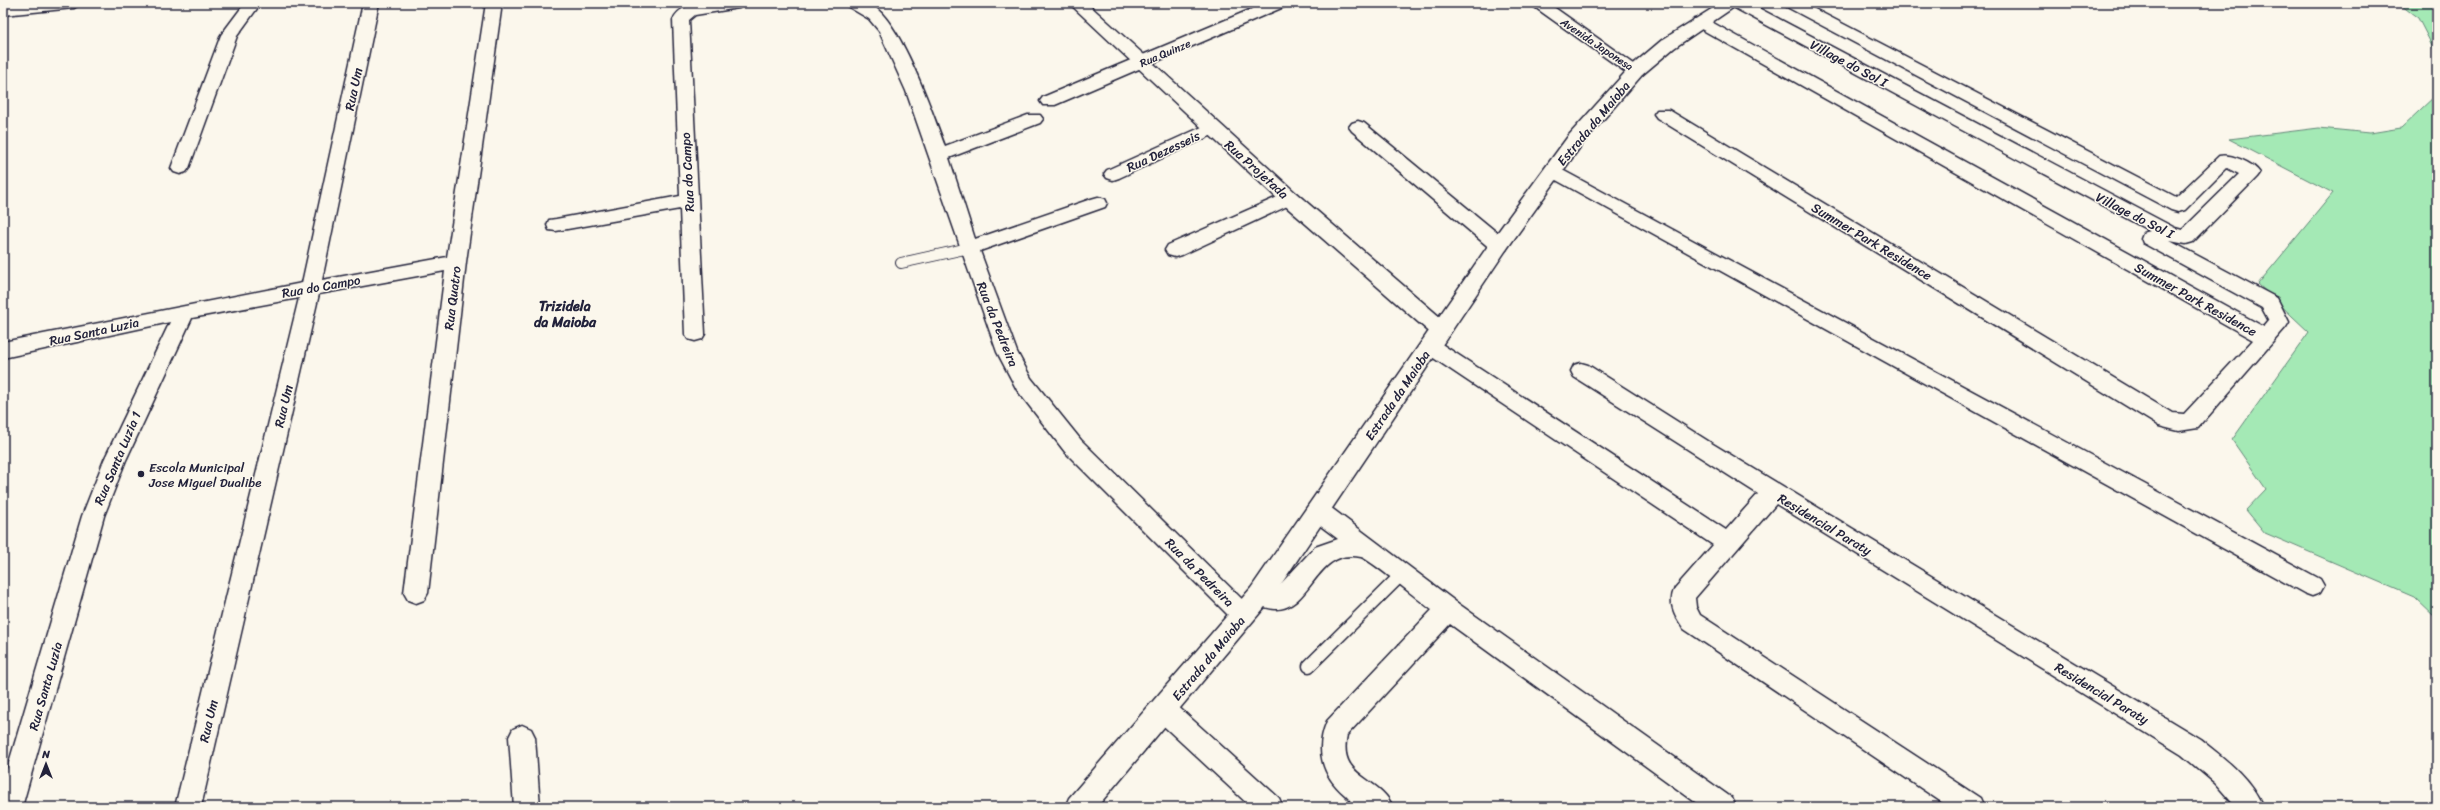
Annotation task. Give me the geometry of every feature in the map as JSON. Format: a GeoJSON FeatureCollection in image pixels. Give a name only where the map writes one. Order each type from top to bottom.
{"type":"FeatureCollection","features":[{"type":"Feature","properties":{"kind":"main road","name":"Rua Projetada"},"geometry":{"type":"LineString","coordinates":[[1077,3],[1289,198],[1435,338]]}},
{"type":"Feature","properties":{"kind":"main road","name":"Estrada da Maioba"},"geometry":{"type":"LineString","coordinates":[[1079,807],[1164,710],[1260,595],[1499,245],[1576,139],[1636,71],[1668,44],[1700,22],[1732,4]]}},
{"type":"Feature","properties":{"kind":"street"},"geometry":{"type":"LineString","coordinates":[[3,10],[74,3]]}},
{"type":"Feature","properties":{"kind":"street"},"geometry":{"type":"LineString","coordinates":[[180,168],[229,35],[253,3]]}},
{"type":"Feature","properties":{"kind":"street","name":"Rua Um"},"geometry":{"type":"LineString","coordinates":[[188,807],[311,287],[371,3]]}},
{"type":"Feature","properties":{"kind":"street","name":"Rua Quatro"},"geometry":{"type":"LineString","coordinates":[[416,593],[456,262],[494,3]]}},
{"type":"Feature","properties":{"kind":"street"},"geometry":{"type":"LineString","coordinates":[[686,8],[739,3]]}},
{"type":"Feature","properties":{"kind":"street","name":"Rua da Pedreira"},"geometry":{"type":"LineString","coordinates":[[850,3],[859,5],[875,16],[887,30],[915,92],[939,155],[969,248],[1007,352],[1024,384],[1073,446],[1243,615]]}},
{"type":"Feature","properties":{"kind":"street","name":"Rua Quinze"},"geometry":{"type":"LineString","coordinates":[[1049,100],[1142,63],[1280,3]]}},
{"type":"Feature","properties":{"kind":"street","name":"Avenida Japonesa"},"geometry":{"type":"LineString","coordinates":[[1537,3],[1636,71]]}},
{"type":"Feature","properties":{"kind":"street"},"geometry":{"type":"LineString","coordinates":[[1732,4],[2270,303],[2278,322],[2268,338]]}},
{"type":"Feature","properties":{"kind":"street","name":"Village do Sol I"},"geometry":{"type":"LineString","coordinates":[[1732,4],[1770,21],[2170,234],[2186,237],[2251,173],[2225,160],[2178,206],[1792,4]]}},
{"type":"Feature","properties":{"kind":"street","name":"Rua do Campo"},"geometry":{"type":"LineString","coordinates":[[686,8],[681,20],[695,334]]}},
{"type":"Feature","properties":{"kind":"street","name":"Summer Park Residence"},"geometry":{"type":"LineString","coordinates":[[1663,114],[2166,420],[2179,423],[2190,422],[2268,338],[1700,22]]}},
{"type":"Feature","properties":{"kind":"street"},"geometry":{"type":"LineString","coordinates":[[939,155],[1034,119]]}},
{"type":"Feature","properties":{"kind":"street"},"geometry":{"type":"LineString","coordinates":[[1358,127],[1499,245]]}},
{"type":"Feature","properties":{"kind":"street","name":"Rua Dezesseis"},"geometry":{"type":"LineString","coordinates":[[1113,174],[1213,128]]}},
{"type":"Feature","properties":{"kind":"street"},"geometry":{"type":"LineString","coordinates":[[1553,171],[2312,586]]}},
{"type":"Feature","properties":{"kind":"street"},"geometry":{"type":"LineString","coordinates":[[1175,250],[1289,198]]}},
{"type":"Feature","properties":{"kind":"street"},"geometry":{"type":"LineString","coordinates":[[556,225],[688,201]]}},
{"type":"Feature","properties":{"kind":"street"},"geometry":{"type":"LineString","coordinates":[[969,248],[1098,203]]}},
{"type":"Feature","properties":{"kind":"street"},"geometry":{"type":"LineString","coordinates":[[2178,206],[2203,219]]}},
{"type":"Feature","properties":{"kind":"street","name":"Rua do Campo"},"geometry":{"type":"LineString","coordinates":[[185,312],[311,287],[456,262]]}},
{"type":"Feature","properties":{"kind":"street","name":"Rua Santa Luzia"},"geometry":{"type":"LineString","coordinates":[[3,350],[185,312]]}},
{"type":"Feature","properties":{"kind":"street","name":"Rua Santa Luzia 1"},"geometry":{"type":"LineString","coordinates":[[66,611],[93,516],[115,460],[185,312]]}},
{"type":"Feature","properties":{"kind":"street"},"geometry":{"type":"LineString","coordinates":[[1435,338],[1727,542]]}},
{"type":"Feature","properties":{"kind":"street"},"geometry":{"type":"LineString","coordinates":[[1581,371],[1773,492]]}},
{"type":"Feature","properties":{"kind":"street","name":"Residencial Paraty"},"geometry":{"type":"LineString","coordinates":[[1971,807],[1692,622],[1684,609],[1683,595],[1727,542],[1773,492],[2191,747],[2227,776],[2244,795],[2250,807]]}},
{"type":"Feature","properties":{"kind":"street"},"geometry":{"type":"LineString","coordinates":[[1318,511],[1448,609],[1723,807]]}},
{"type":"Feature","properties":{"kind":"street"},"geometry":{"type":"LineString","coordinates":[[1260,595],[1275,599],[1284,596],[1323,554],[1328,551],[1346,547],[1367,548]]}},
{"type":"Feature","properties":{"kind":"street"},"geometry":{"type":"LineString","coordinates":[[1380,807],[1339,773],[1331,755],[1331,743],[1336,729],[1448,609]]}},
{"type":"Feature","properties":{"kind":"street","name":"Rua Santa Luzia"},"geometry":{"type":"LineString","coordinates":[[9,807],[66,611]]}},
{"type":"Feature","properties":{"kind":"street"},"geometry":{"type":"LineString","coordinates":[[1164,710],[1270,807]]}},
{"type":"Feature","properties":{"kind":"street"},"geometry":{"type":"LineString","coordinates":[[522,737],[527,807]]}},
{"type":"Feature","properties":{"kind":"lane"},"geometry":{"type":"LineString","coordinates":[[901,263],[969,248]]}},
{"type":"Feature","properties":{"kind":"lane"},"geometry":{"type":"LineString","coordinates":[[1309,666],[1402,574]]}},
{"type":"Feature","properties":{"kind":"green space"},"geometry":{"type":"Polygon","coordinates":[[[2398,3],[2437,3],[2437,55],[2418,18],[2398,3]]]}},
{"type":"Feature","properties":{"kind":"green space"},"geometry":{"type":"Polygon","coordinates":[[[2437,94],[2437,619],[2414,597],[2265,533],[2246,510],[2266,489],[2232,440],[2309,332],[2258,284],[2333,193],[2229,139],[2319,128],[2370,133],[2401,128],[2437,94]]]}},
{"type":"Feature","properties":{"kind":"place","name":"Escola Municipal Jose Miguel Dualibe"},"geometry":{"type":"Point","coordinates":[141,474]}},
{"type":"Feature","properties":{"kind":"district","name":"Trizidela da Maioba"},"geometry":{"type":"Point","coordinates":[565,314]}}]}
